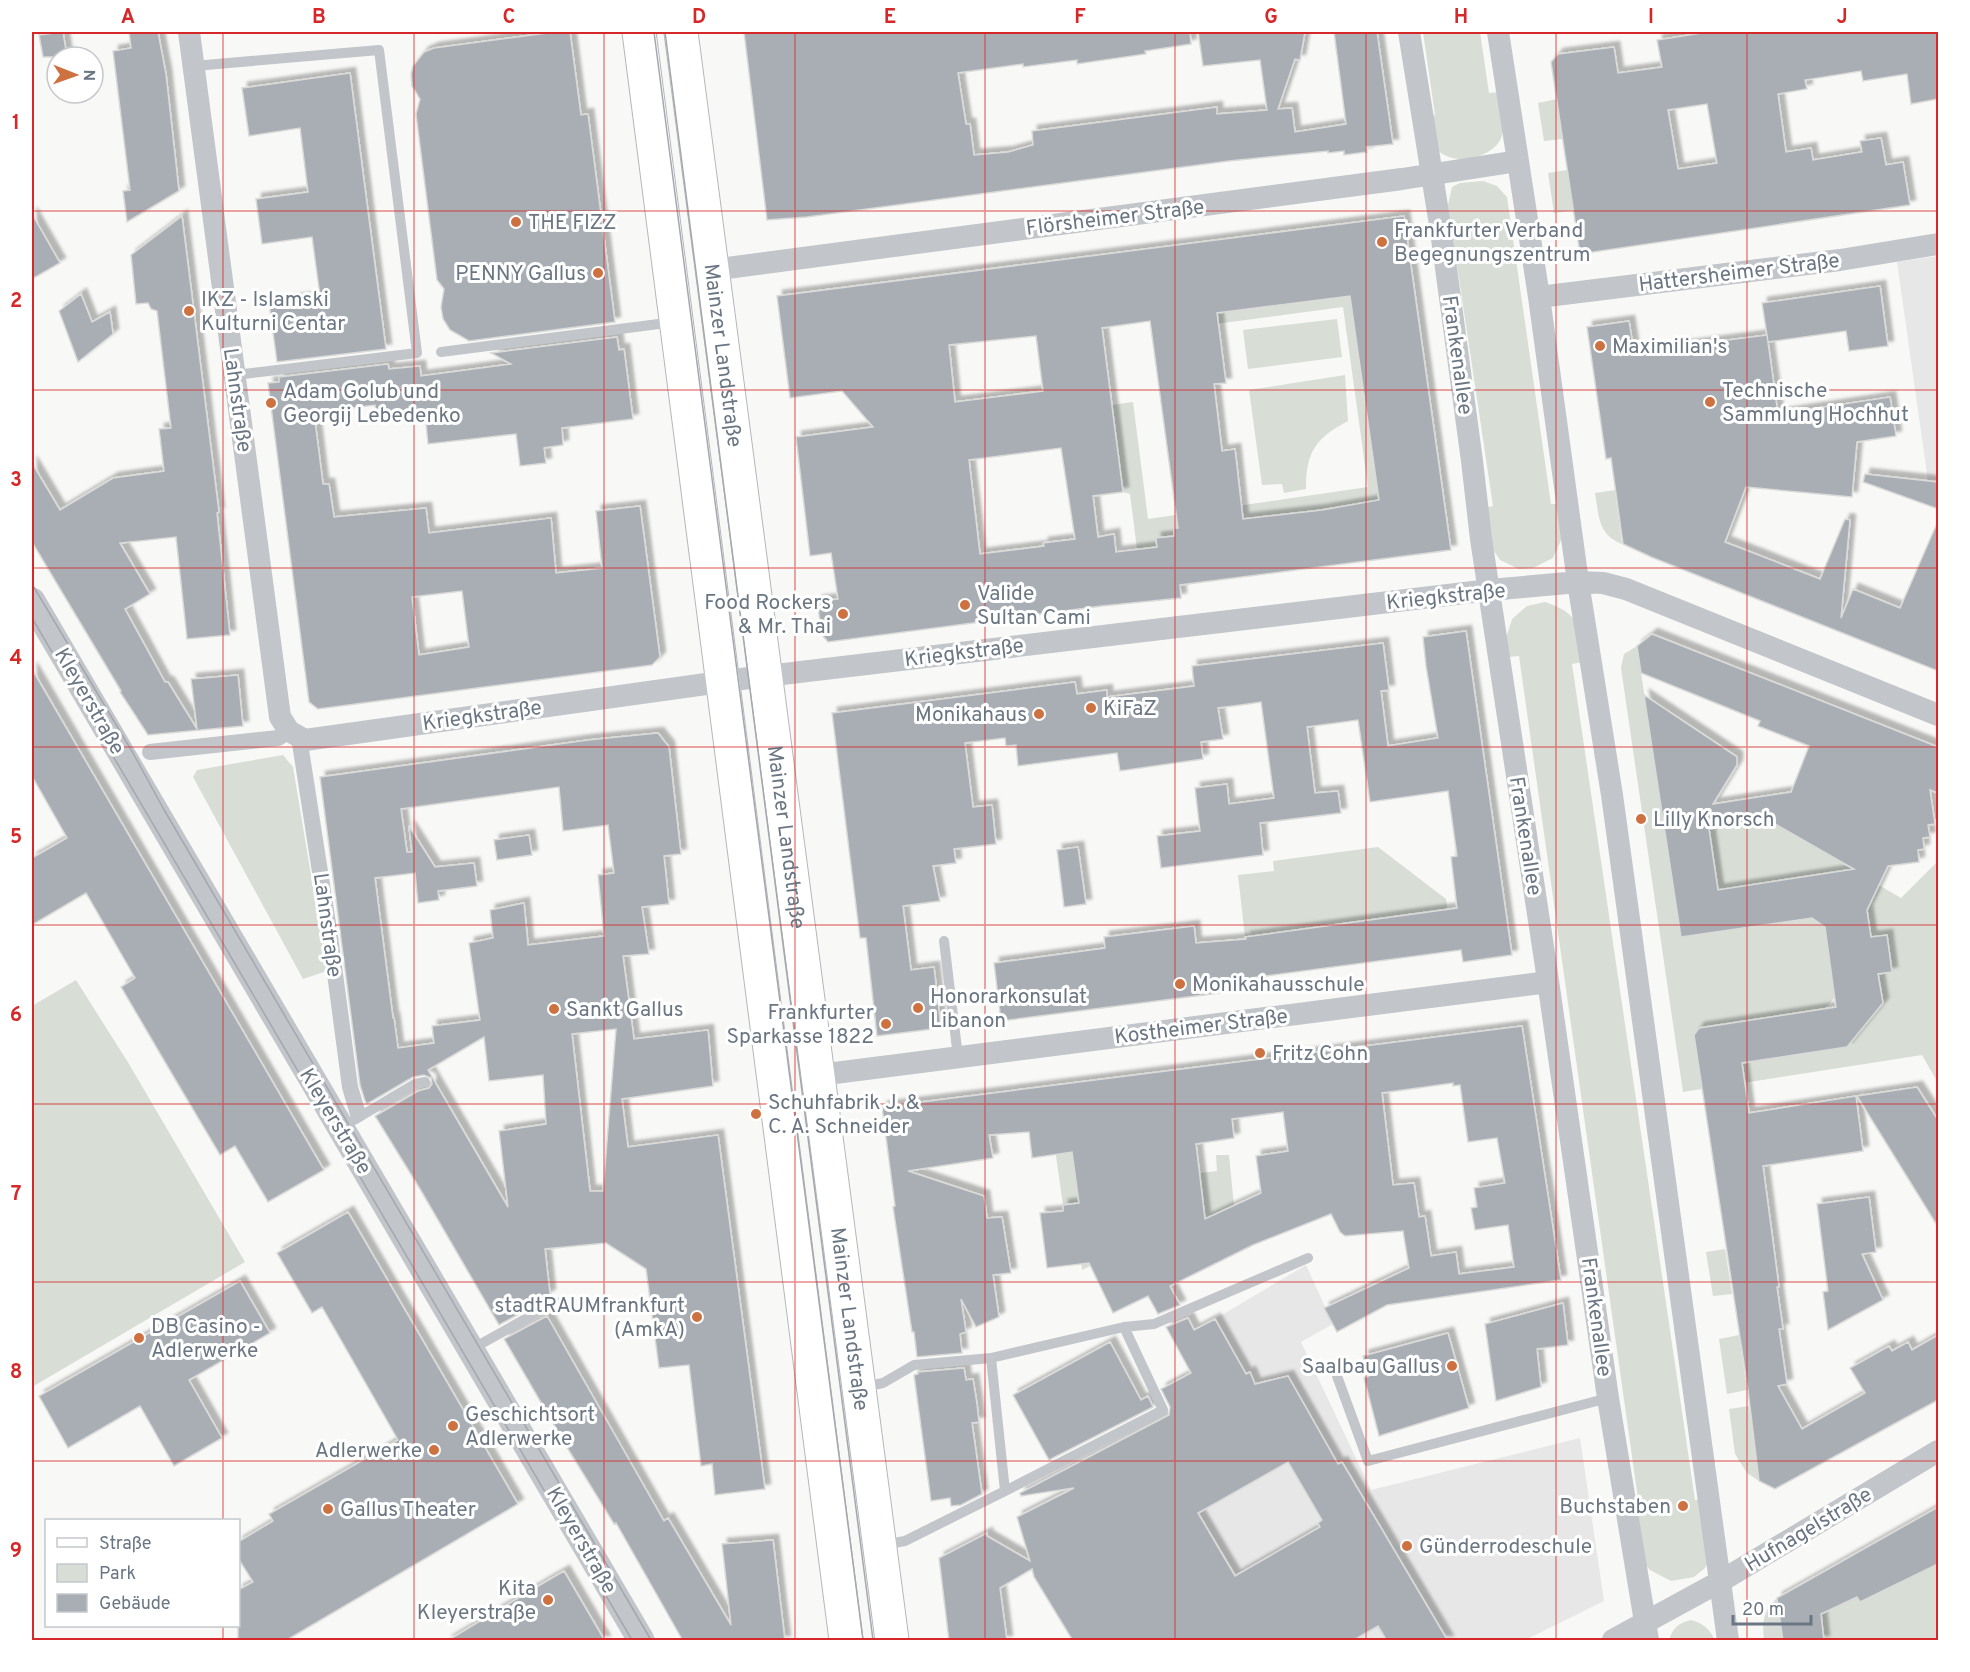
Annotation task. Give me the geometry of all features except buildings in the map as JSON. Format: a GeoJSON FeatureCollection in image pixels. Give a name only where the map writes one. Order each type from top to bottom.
{"type":"FeatureCollection","features":[{"type":"Feature","properties":{"kind":"main road","name":"Mainzer Landstraße"},"geometry":{"type":"LineString","coordinates":[[639,32],[846,1641]]}},
{"type":"Feature","properties":{"kind":"main road","name":"Mainzer Landstraße"},"geometry":{"type":"LineString","coordinates":[[681,32],[892,1641]]}},
{"type":"Feature","properties":{"kind":"street","name":"Lahnstraße"},"geometry":{"type":"LineString","coordinates":[[189,32],[280,717],[294,734],[330,936],[350,1087],[350,1121]]}},
{"type":"Feature","properties":{"kind":"street","name":"Frankenallee"},"geometry":{"type":"LineString","coordinates":[[1409,32],[1432,174],[1481,539],[1608,1398],[1647,1632]]}},
{"type":"Feature","properties":{"kind":"street"},"geometry":{"type":"LineString","coordinates":[[1498,32],[1539,297],[1578,582],[1612,795],[1728,1641]]}},
{"type":"Feature","properties":{"kind":"street","name":"Flörsheimer Straße"},"geometry":{"type":"LineString","coordinates":[[712,270],[1518,161]]}},
{"type":"Feature","properties":{"kind":"street","name":"Hattersheimer Straße"},"geometry":{"type":"LineString","coordinates":[[1539,297],[1840,260],[1938,244]]}},
{"type":"Feature","properties":{"kind":"street","name":"Kriegkstraße"},"geometry":{"type":"LineString","coordinates":[[150,752],[278,738],[294,734],[305,740],[723,681],[1490,590],[1578,582],[1603,583],[1626,589],[1938,715]]}},
{"type":"Feature","properties":{"kind":"street","name":"Kleyerstraße"},"geometry":{"type":"LineString","coordinates":[[32,601],[350,1121],[470,1350],[641,1641]]}},
{"type":"Feature","properties":{"kind":"street","name":"Kostheimer Straße"},"geometry":{"type":"LineString","coordinates":[[819,1075],[1548,982]]}},
{"type":"Feature","properties":{"kind":"street","name":"Hufnagelstraße"},"geometry":{"type":"LineString","coordinates":[[1613,1641],[1647,1632],[1721,1581],[1938,1451]]}},
{"type":"Feature","properties":{"kind":"lane"},"geometry":{"type":"LineString","coordinates":[[194,66],[379,50],[417,353],[235,375]]}},
{"type":"Feature","properties":{"kind":"lane"},"geometry":{"type":"LineString","coordinates":[[441,352],[678,322]]}},
{"type":"Feature","properties":{"kind":"lane"},"geometry":{"type":"LineString","coordinates":[[944,941],[958,1057]]}},
{"type":"Feature","properties":{"kind":"lane"},"geometry":{"type":"LineString","coordinates":[[350,1121],[415,1084],[425,1082]]}},
{"type":"Feature","properties":{"kind":"lane"},"geometry":{"type":"LineString","coordinates":[[859,1387],[883,1383],[914,1365],[991,1358],[1124,1327],[1154,1324],[1308,1258]]}},
{"type":"Feature","properties":{"kind":"lane"},"geometry":{"type":"LineString","coordinates":[[470,1350],[556,1302]]}},
{"type":"Feature","properties":{"kind":"lane"},"geometry":{"type":"LineString","coordinates":[[879,1546],[905,1541],[1162,1410],[1124,1327]]}},
{"type":"Feature","properties":{"kind":"lane"},"geometry":{"type":"LineString","coordinates":[[991,1358],[1005,1491]]}},
{"type":"Feature","properties":{"kind":"lane"},"geometry":{"type":"LineString","coordinates":[[1337,1376],[1368,1461],[1608,1398]]}},
{"type":"Feature","properties":{"kind":"shaded area"},"geometry":{"type":"Polygon","coordinates":[[[1938,256],[1938,482],[1928,481],[1897,262],[1938,256]]]}},
{"type":"Feature","properties":{"kind":"shaded area","name":"Günderrodeschule"},"geometry":{"type":"Polygon","coordinates":[[[1306,1265],[1333,1324],[1301,1342],[1371,1490],[1580,1438],[1604,1601],[1525,1640],[1276,1640],[1147,1428],[1245,1374],[1215,1319],[1306,1265]]]}},
{"type":"Feature","properties":{"kind":"green space"},"geometry":{"type":"Polygon","coordinates":[[[1423,32],[1480,32],[1489,93],[1499,92],[1503,124],[1499,142],[1485,154],[1466,159],[1456,158],[1447,156],[1433,144],[1429,117],[1435,115],[1423,32]]]}},
{"type":"Feature","properties":{"kind":"green space"},"geometry":{"type":"Polygon","coordinates":[[[1557,99],[1562,139],[1544,141],[1538,103],[1557,99]]]}},
{"type":"Feature","properties":{"kind":"green space"},"geometry":{"type":"Polygon","coordinates":[[[1567,170],[1574,210],[1554,213],[1548,173],[1567,170]]]}},
{"type":"Feature","properties":{"kind":"green space"},"geometry":{"type":"Polygon","coordinates":[[[1483,181],[1497,186],[1507,197],[1551,504],[1560,504],[1563,536],[1553,558],[1533,568],[1519,569],[1500,560],[1490,545],[1484,508],[1493,506],[1448,205],[1452,187],[1460,183],[1483,181]]]}},
{"type":"Feature","properties":{"kind":"green space"},"geometry":{"type":"Polygon","coordinates":[[[1356,286],[1364,325],[1354,327],[1374,469],[1389,507],[1375,501],[1358,503],[1359,511],[1345,513],[1341,506],[1322,509],[1323,517],[1303,512],[1174,528],[1174,536],[1156,538],[1157,547],[1137,549],[1130,494],[1123,492],[1112,405],[1133,402],[1148,519],[1368,487],[1343,307],[1163,331],[1152,325],[1148,314],[1244,310],[1343,297],[1356,286]]]}},
{"type":"Feature","properties":{"kind":"green space"},"geometry":{"type":"Polygon","coordinates":[[[1337,319],[1342,357],[1248,369],[1243,330],[1337,319]]]}},
{"type":"Feature","properties":{"kind":"green space"},"geometry":{"type":"Polygon","coordinates":[[[1345,375],[1348,421],[1328,433],[1315,447],[1308,465],[1306,489],[1284,493],[1282,484],[1262,485],[1249,390],[1345,375]]]}},
{"type":"Feature","properties":{"kind":"green space"},"geometry":{"type":"Polygon","coordinates":[[[1615,490],[1622,544],[1604,530],[1595,493],[1615,490]]]}},
{"type":"Feature","properties":{"kind":"green space"},"geometry":{"type":"Polygon","coordinates":[[[1545,602],[1572,617],[1579,631],[1583,662],[1572,664],[1695,1500],[1705,1499],[1713,1551],[1705,1568],[1694,1577],[1671,1581],[1650,1570],[1638,1555],[1632,1516],[1640,1513],[1519,656],[1508,657],[1506,638],[1512,619],[1527,606],[1545,602]]]}},
{"type":"Feature","properties":{"kind":"green space"},"geometry":{"type":"Polygon","coordinates":[[[1637,646],[1680,932],[1687,936],[1812,918],[1829,930],[1839,992],[1825,1009],[1699,1028],[1694,1035],[1702,1089],[1683,1092],[1621,668],[1624,654],[1637,646]]]}},
{"type":"Feature","properties":{"kind":"green space"},"geometry":{"type":"Polygon","coordinates":[[[283,755],[293,767],[327,971],[303,979],[193,777],[197,770],[283,755]]]}},
{"type":"Feature","properties":{"kind":"green space"},"geometry":{"type":"Polygon","coordinates":[[[1769,820],[1805,841],[1814,820],[1850,845],[1843,864],[1901,898],[1936,863],[1938,856],[1938,1083],[1922,1055],[1736,1084],[1733,1064],[1847,1047],[1882,1003],[1878,974],[1892,971],[1887,935],[1871,937],[1867,908],[1822,875],[1715,892],[1709,829],[1769,820]]]}},
{"type":"Feature","properties":{"kind":"green space"},"geometry":{"type":"Polygon","coordinates":[[[1378,847],[1446,899],[1448,913],[1245,937],[1238,875],[1274,871],[1273,861],[1378,847]]]}},
{"type":"Feature","properties":{"kind":"green space"},"geometry":{"type":"Polygon","coordinates":[[[76,980],[129,1064],[245,1262],[32,1387],[32,1006],[76,980]]]}},
{"type":"Feature","properties":{"kind":"green space"},"geometry":{"type":"Polygon","coordinates":[[[1080,1138],[1142,1241],[1082,1270],[1080,1254],[1082,1202],[1063,1205],[1054,1142],[1080,1138]]]}},
{"type":"Feature","properties":{"kind":"green space"},"geometry":{"type":"Polygon","coordinates":[[[1216,1155],[1229,1155],[1234,1206],[1153,1243],[1203,1205],[1200,1173],[1217,1171],[1216,1155]]]}},
{"type":"Feature","properties":{"kind":"green space"},"geometry":{"type":"Polygon","coordinates":[[[1725,1249],[1732,1294],[1713,1296],[1706,1252],[1725,1249]]]}},
{"type":"Feature","properties":{"kind":"green space"},"geometry":{"type":"Polygon","coordinates":[[[1739,1335],[1747,1390],[1727,1394],[1719,1339],[1739,1335]]]}},
{"type":"Feature","properties":{"kind":"green space"},"geometry":{"type":"Polygon","coordinates":[[[1749,1406],[1759,1481],[1747,1473],[1735,1454],[1729,1409],[1749,1406]]]}},
{"type":"Feature","properties":{"kind":"green space"},"geometry":{"type":"Polygon","coordinates":[[[1938,1564],[1938,1640],[1824,1640],[1821,1614],[1857,1597],[1861,1602],[1938,1564]]]}},
{"type":"Feature","properties":{"kind":"green space"},"geometry":{"type":"Polygon","coordinates":[[[1777,1598],[1783,1640],[1764,1640],[1764,1617],[1777,1598]]]}},
{"type":"Feature","properties":{"kind":"green space"},"geometry":{"type":"Polygon","coordinates":[[[1691,1620],[1706,1627],[1714,1640],[1669,1640],[1677,1627],[1691,1620]]]}},
{"type":"Feature","properties":{"kind":"tram line"},"geometry":{"type":"LineString","coordinates":[[654,32],[863,1640]]}},
{"type":"Feature","properties":{"kind":"tram line"},"geometry":{"type":"LineString","coordinates":[[665,32],[873,1640]]}},
{"type":"Feature","properties":{"kind":"tram line"},"geometry":{"type":"LineString","coordinates":[[32,584],[651,1640]]}},
{"type":"Feature","properties":{"kind":"tram line"},"geometry":{"type":"LineString","coordinates":[[32,618],[632,1640]]}},
{"type":"Feature","properties":{"kind":"place","name":"THE FIZZ"},"geometry":{"type":"Point","coordinates":[516,222]}},
{"type":"Feature","properties":{"kind":"place","name":"Frankfurter Verband Begegnungszentrum"},"geometry":{"type":"Point","coordinates":[1382,242]}},
{"type":"Feature","properties":{"kind":"place","name":"PENNY Gallus"},"geometry":{"type":"Point","coordinates":[598,273]}},
{"type":"Feature","properties":{"kind":"place","name":"IKZ - Islamski Kulturni Centar"},"geometry":{"type":"Point","coordinates":[189,311]}},
{"type":"Feature","properties":{"kind":"place","name":"Maximilian's"},"geometry":{"type":"Point","coordinates":[1600,346]}},
{"type":"Feature","properties":{"kind":"place","name":"Technische Sammlung Hochhut"},"geometry":{"type":"Point","coordinates":[1710,402]}},
{"type":"Feature","properties":{"kind":"place","name":"Adam Golub und Georgij Lebedenko"},"geometry":{"type":"Point","coordinates":[271,403]}},
{"type":"Feature","properties":{"kind":"place","name":"Valide Sultan Cami"},"geometry":{"type":"Point","coordinates":[965,605]}},
{"type":"Feature","properties":{"kind":"place","name":"Food Rockers & Mr. Thai"},"geometry":{"type":"Point","coordinates":[843,614]}},
{"type":"Feature","properties":{"kind":"place","name":"KiFaZ"},"geometry":{"type":"Point","coordinates":[1091,708]}},
{"type":"Feature","properties":{"kind":"place","name":"Monikahaus"},"geometry":{"type":"Point","coordinates":[1039,714]}},
{"type":"Feature","properties":{"kind":"place","name":"Lilly Knorsch"},"geometry":{"type":"Point","coordinates":[1641,819]}},
{"type":"Feature","properties":{"kind":"place","name":"Monikahausschule"},"geometry":{"type":"Point","coordinates":[1180,984]}},
{"type":"Feature","properties":{"kind":"place","name":"Honorarkonsulat Libanon"},"geometry":{"type":"Point","coordinates":[918,1008]}},
{"type":"Feature","properties":{"kind":"place","name":"Sankt Gallus"},"geometry":{"type":"Point","coordinates":[554,1009]}},
{"type":"Feature","properties":{"kind":"place","name":"Frankfurter Sparkasse 1822"},"geometry":{"type":"Point","coordinates":[886,1024]}},
{"type":"Feature","properties":{"kind":"place","name":"Fritz Cohn"},"geometry":{"type":"Point","coordinates":[1260,1053]}},
{"type":"Feature","properties":{"kind":"place","name":"Schuhfabrik J. & C. A. Schneider"},"geometry":{"type":"Point","coordinates":[756,1114]}},
{"type":"Feature","properties":{"kind":"place","name":"stadtRAUMfrankfurt (AmkA)"},"geometry":{"type":"Point","coordinates":[697,1317]}},
{"type":"Feature","properties":{"kind":"place","name":"DB Casino - Adlerwerke"},"geometry":{"type":"Point","coordinates":[139,1338]}},
{"type":"Feature","properties":{"kind":"place","name":"Saalbau Gallus"},"geometry":{"type":"Point","coordinates":[1452,1366]}},
{"type":"Feature","properties":{"kind":"place","name":"Geschichtsort Adlerwerke"},"geometry":{"type":"Point","coordinates":[453,1426]}},
{"type":"Feature","properties":{"kind":"place","name":"Adlerwerke"},"geometry":{"type":"Point","coordinates":[434,1450]}},
{"type":"Feature","properties":{"kind":"place","name":"Buchstaben"},"geometry":{"type":"Point","coordinates":[1683,1506]}},
{"type":"Feature","properties":{"kind":"place","name":"Gallus Theater"},"geometry":{"type":"Point","coordinates":[328,1509]}},
{"type":"Feature","properties":{"kind":"place","name":"Günderrodeschule"},"geometry":{"type":"Point","coordinates":[1407,1546]}},
{"type":"Feature","properties":{"kind":"place","name":"Kita Kleyerstraße"},"geometry":{"type":"Point","coordinates":[548,1600]}}]}
